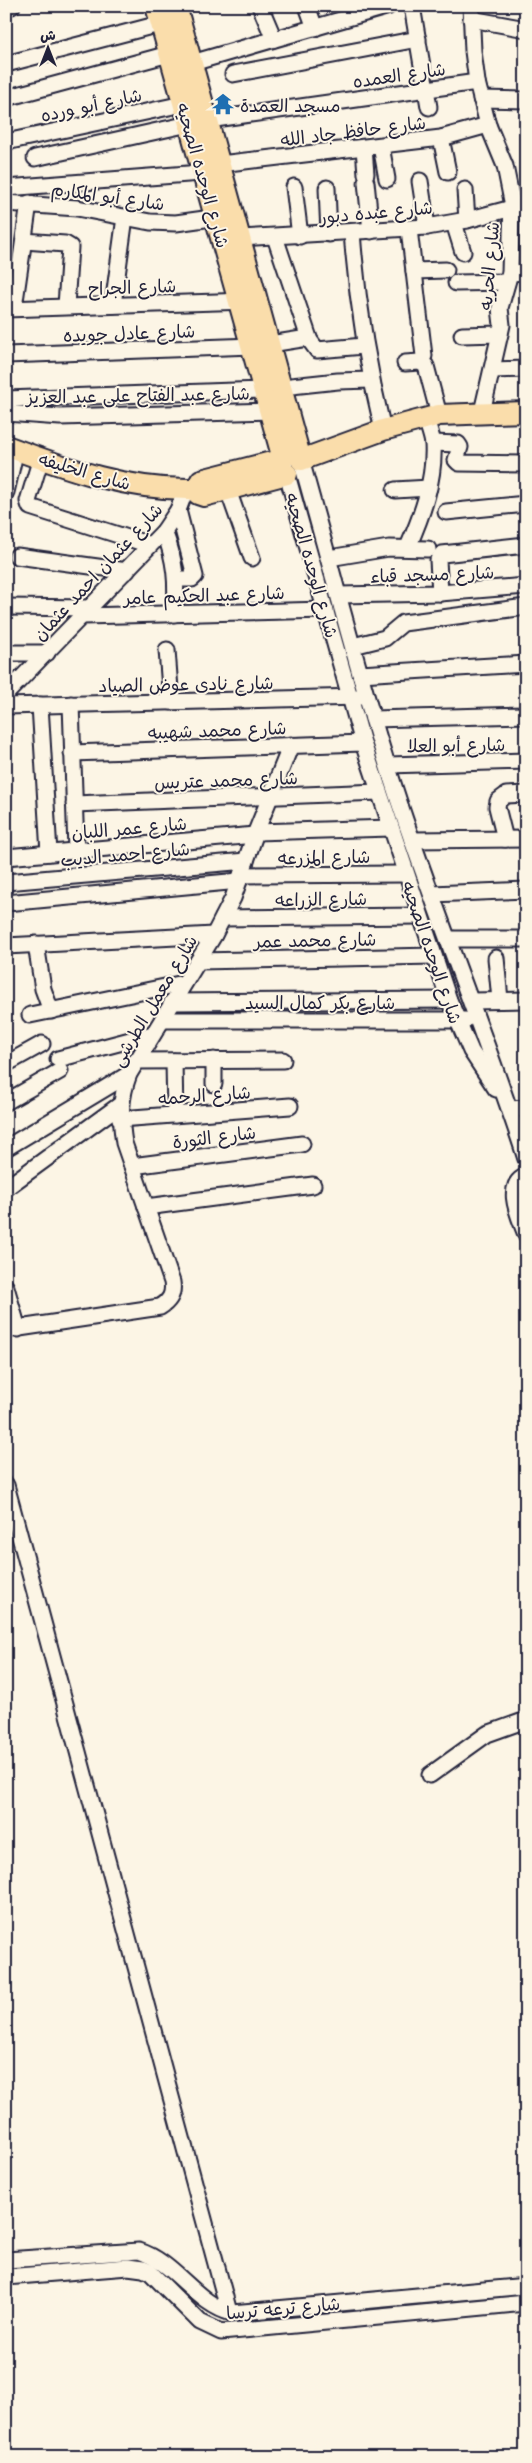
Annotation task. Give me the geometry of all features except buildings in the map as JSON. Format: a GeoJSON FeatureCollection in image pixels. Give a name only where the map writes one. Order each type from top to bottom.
{"type":"FeatureCollection","features":[{"type":"Feature","properties":{"kind":"main road","name":"شارع الوحده الصحيه"},"geometry":{"type":"LineString","coordinates":[[168,14],[169,54],[183,104],[198,122],[220,164],[241,238],[249,301]]}},
{"type":"Feature","properties":{"kind":"main road","name":"شارع الوحده الصحيه"},"geometry":{"type":"LineString","coordinates":[[168,14],[192,63],[201,173],[215,218],[249,301],[290,464]]}},
{"type":"Feature","properties":{"kind":"main road"},"geometry":{"type":"LineString","coordinates":[[191,489],[201,480],[290,464],[383,430],[432,416],[482,412],[526,412]]}},
{"type":"Feature","properties":{"kind":"main road","name":"شارع الخليفه"},"geometry":{"type":"LineString","coordinates":[[11,448],[117,482],[152,488],[191,489],[204,496],[228,490],[290,464]]}},
{"type":"Feature","properties":{"kind":"street"},"geometry":{"type":"LineString","coordinates":[[6,8],[12,6]]}},
{"type":"Feature","properties":{"kind":"street"},"geometry":{"type":"LineString","coordinates":[[260,6],[274,40]]}},
{"type":"Feature","properties":{"kind":"street"},"geometry":{"type":"LineString","coordinates":[[307,6],[315,28]]}},
{"type":"Feature","properties":{"kind":"street"},"geometry":{"type":"LineString","coordinates":[[192,63],[315,28],[360,10],[389,6]]}},
{"type":"Feature","properties":{"kind":"street"},"geometry":{"type":"LineString","coordinates":[[412,6],[429,107]]}},
{"type":"Feature","properties":{"kind":"street"},"geometry":{"type":"LineString","coordinates":[[471,13],[526,29]]}},
{"type":"Feature","properties":{"kind":"street","name":"شارع الحريه"},"geometry":{"type":"LineString","coordinates":[[471,13],[477,82],[481,99],[488,125],[505,166],[516,201],[508,278],[500,308],[502,325],[482,412]]}},
{"type":"Feature","properties":{"kind":"street"},"geometry":{"type":"LineString","coordinates":[[6,64],[168,14]]}},
{"type":"Feature","properties":{"kind":"street"},"geometry":{"type":"LineString","coordinates":[[233,74],[418,39]]}},
{"type":"Feature","properties":{"kind":"street"},"geometry":{"type":"LineString","coordinates":[[6,98],[169,54]]}},
{"type":"Feature","properties":{"kind":"street","name":"شارع العمده"},"geometry":{"type":"LineString","coordinates":[[35,158],[198,122],[477,82]]}},
{"type":"Feature","properties":{"kind":"street"},"geometry":{"type":"LineString","coordinates":[[481,99],[526,100]]}},
{"type":"Feature","properties":{"kind":"street","name":"شارع أبو ورده"},"geometry":{"type":"LineString","coordinates":[[6,142],[183,104]]}},
{"type":"Feature","properties":{"kind":"street","name":"شارع حافظ جاد الله"},"geometry":{"type":"LineString","coordinates":[[220,164],[441,138],[488,125]]}},
{"type":"Feature","properties":{"kind":"street"},"geometry":{"type":"LineString","coordinates":[[441,138],[448,172]]}},
{"type":"Feature","properties":{"kind":"street"},"geometry":{"type":"LineString","coordinates":[[381,146],[386,179]]}},
{"type":"Feature","properties":{"kind":"street"},"geometry":{"type":"LineString","coordinates":[[364,148],[371,231]]}},
{"type":"Feature","properties":{"kind":"street"},"geometry":{"type":"LineString","coordinates":[[6,188],[201,173]]}},
{"type":"Feature","properties":{"kind":"street"},"geometry":{"type":"LineString","coordinates":[[420,181],[427,228]]}},
{"type":"Feature","properties":{"kind":"street"},"geometry":{"type":"LineString","coordinates":[[294,187],[300,236]]}},
{"type":"Feature","properties":{"kind":"street"},"geometry":{"type":"LineString","coordinates":[[327,188],[329,234]]}},
{"type":"Feature","properties":{"kind":"street"},"geometry":{"type":"LineString","coordinates":[[463,252],[460,221],[464,190]]}},
{"type":"Feature","properties":{"kind":"street","name":"شارع عبده دبور"},"geometry":{"type":"LineString","coordinates":[[241,238],[427,228],[460,221],[516,201]]}},
{"type":"Feature","properties":{"kind":"street","name":"شارع أبو المكارم"},"geometry":{"type":"LineString","coordinates":[[6,203],[77,208],[150,222],[176,223],[234,214]]}},
{"type":"Feature","properties":{"kind":"street"},"geometry":{"type":"LineString","coordinates":[[10,308],[24,241],[29,204]]}},
{"type":"Feature","properties":{"kind":"street"},"geometry":{"type":"LineString","coordinates":[[113,305],[125,216]]}},
{"type":"Feature","properties":{"kind":"street"},"geometry":{"type":"LineString","coordinates":[[409,229],[424,356]]}},
{"type":"Feature","properties":{"kind":"street"},"geometry":{"type":"LineString","coordinates":[[352,232],[364,346],[383,430]]}},
{"type":"Feature","properties":{"kind":"street"},"geometry":{"type":"LineString","coordinates":[[275,237],[308,338],[317,350],[364,346]]}},
{"type":"Feature","properties":{"kind":"street"},"geometry":{"type":"LineString","coordinates":[[24,241],[65,244],[70,247],[66,306]]}},
{"type":"Feature","properties":{"kind":"street"},"geometry":{"type":"LineString","coordinates":[[414,271],[451,277],[508,278],[526,272]]}},
{"type":"Feature","properties":{"kind":"street","name":"شارع الجراح"},"geometry":{"type":"LineString","coordinates":[[10,308],[249,301]]}},
{"type":"Feature","properties":{"kind":"street"},"geometry":{"type":"LineString","coordinates":[[462,335],[500,334]]}},
{"type":"Feature","properties":{"kind":"street","name":"شارع عادل جويده"},"geometry":{"type":"LineString","coordinates":[[6,356],[261,345],[308,338]]}},
{"type":"Feature","properties":{"kind":"street"},"geometry":{"type":"LineString","coordinates":[[405,363],[420,362],[426,366],[433,443],[429,488],[420,518],[408,547]]}},
{"type":"Feature","properties":{"kind":"street"},"geometry":{"type":"LineString","coordinates":[[492,370],[526,369]]}},
{"type":"Feature","properties":{"kind":"street"},"geometry":{"type":"LineString","coordinates":[[6,400],[273,395],[338,381],[371,380]]}},
{"type":"Feature","properties":{"kind":"street","name":"شارع عبد الفتاح على عبد العزيز"},"geometry":{"type":"LineString","coordinates":[[6,412],[60,417],[273,395]]}},
{"type":"Feature","properties":{"kind":"street"},"geometry":{"type":"LineString","coordinates":[[433,443],[458,444],[460,447],[456,460],[459,463],[526,464]]}},
{"type":"Feature","properties":{"kind":"street"},"geometry":{"type":"LineString","coordinates":[[6,492],[11,448]]}},
{"type":"Feature","properties":{"kind":"street"},"geometry":{"type":"LineString","coordinates":[[41,458],[28,501],[30,507],[150,545]]}},
{"type":"Feature","properties":{"kind":"street","name":"شارع الوحده الصحيه"},"geometry":{"type":"LineString","coordinates":[[290,464],[329,558],[372,719],[415,848],[510,1109],[526,1159]]}},
{"type":"Feature","properties":{"kind":"street","name":"شارع الوحده الصحيه"},"geometry":{"type":"LineString","coordinates":[[290,464],[326,610],[363,742],[448,1000],[455,1020],[471,1051],[510,1109]]}},
{"type":"Feature","properties":{"kind":"street"},"geometry":{"type":"LineString","coordinates":[[395,490],[429,488]]}},
{"type":"Feature","properties":{"kind":"street","name":"شارع عثمان احمد عثمان"},"geometry":{"type":"LineString","coordinates":[[6,694],[164,531],[191,489]]}},
{"type":"Feature","properties":{"kind":"street"},"geometry":{"type":"LineString","coordinates":[[228,490],[252,558]]}},
{"type":"Feature","properties":{"kind":"street"},"geometry":{"type":"LineString","coordinates":[[446,512],[526,504]]}},
{"type":"Feature","properties":{"kind":"street"},"geometry":{"type":"LineString","coordinates":[[176,579],[194,578],[196,576],[178,510]]}},
{"type":"Feature","properties":{"kind":"street"},"geometry":{"type":"LineString","coordinates":[[164,531],[171,548],[176,579],[174,614]]}},
{"type":"Feature","properties":{"kind":"street"},"geometry":{"type":"LineString","coordinates":[[440,593],[438,560],[439,556],[444,553],[526,545]]}},
{"type":"Feature","properties":{"kind":"street"},"geometry":{"type":"LineString","coordinates":[[329,558],[389,548],[428,549]]}},
{"type":"Feature","properties":{"kind":"street"},"geometry":{"type":"LineString","coordinates":[[17,556],[127,571]]}},
{"type":"Feature","properties":{"kind":"street","name":"شارع مسجد قباء"},"geometry":{"type":"LineString","coordinates":[[339,595],[440,593],[526,586]]}},
{"type":"Feature","properties":{"kind":"street","name":"شارع عبد الحكيم عامر"},"geometry":{"type":"LineString","coordinates":[[6,607],[87,612],[174,614],[326,610]]}},
{"type":"Feature","properties":{"kind":"street"},"geometry":{"type":"LineString","coordinates":[[353,646],[385,638],[402,623],[526,607]]}},
{"type":"Feature","properties":{"kind":"street"},"geometry":{"type":"LineString","coordinates":[[167,650],[171,702]]}},
{"type":"Feature","properties":{"kind":"street"},"geometry":{"type":"LineString","coordinates":[[6,653],[47,653]]}},
{"type":"Feature","properties":{"kind":"street"},"geometry":{"type":"LineString","coordinates":[[360,674],[526,664]]}},
{"type":"Feature","properties":{"kind":"street","name":"شارع نادى عوض الصياد"},"geometry":{"type":"LineString","coordinates":[[6,706],[366,697]]}},
{"type":"Feature","properties":{"kind":"street"},"geometry":{"type":"LineString","coordinates":[[71,704],[76,850]]}},
{"type":"Feature","properties":{"kind":"street"},"geometry":{"type":"LineString","coordinates":[[40,705],[49,853]]}},
{"type":"Feature","properties":{"kind":"street"},"geometry":{"type":"LineString","coordinates":[[372,719],[526,715]]}},
{"type":"Feature","properties":{"kind":"street","name":"شارع محمد شهيبه"},"geometry":{"type":"LineString","coordinates":[[72,753],[363,742]]}},
{"type":"Feature","properties":{"kind":"street","name":"شارع معمل الطرشى"},"geometry":{"type":"LineString","coordinates":[[12,1330],[160,1307],[169,1299],[173,1288],[124,1143],[120,1119],[121,1104],[132,1067],[214,935],[240,878],[291,745]]}},
{"type":"Feature","properties":{"kind":"street","name":"شارع أبو العلا"},"geometry":{"type":"LineString","coordinates":[[388,764],[526,761]]}},
{"type":"Feature","properties":{"kind":"street","name":"شارع محمد عتريس"},"geometry":{"type":"LineString","coordinates":[[74,804],[380,792]]}},
{"type":"Feature","properties":{"kind":"street"},"geometry":{"type":"LineString","coordinates":[[505,839],[497,808],[498,801],[506,795],[526,794]]}},
{"type":"Feature","properties":{"kind":"street","name":"شارع عمر اللبان"},"geometry":{"type":"LineString","coordinates":[[6,857],[256,834],[392,828]]}},
{"type":"Feature","properties":{"kind":"street","name":"شارع المزرعه"},"geometry":{"type":"LineString","coordinates":[[6,903],[240,878],[404,867],[415,848],[505,839],[526,839]]}},
{"type":"Feature","properties":{"kind":"street","name":"شارع احمد الديب"},"geometry":{"type":"LineString","coordinates":[[6,882],[246,860]]}},
{"type":"Feature","properties":{"kind":"street"},"geometry":{"type":"LineString","coordinates":[[432,894],[526,890]]}},
{"type":"Feature","properties":{"kind":"street","name":"شارع الزراعه"},"geometry":{"type":"LineString","coordinates":[[222,918],[420,916]]}},
{"type":"Feature","properties":{"kind":"street"},"geometry":{"type":"LineString","coordinates":[[6,946],[214,935]]}},
{"type":"Feature","properties":{"kind":"street"},"geometry":{"type":"LineString","coordinates":[[448,939],[526,939]]}},
{"type":"Feature","properties":{"kind":"street"},"geometry":{"type":"LineString","coordinates":[[36,944],[40,974],[51,1011]]}},
{"type":"Feature","properties":{"kind":"street","name":"شارع محمد عمر"},"geometry":{"type":"LineString","coordinates":[[198,961],[434,956]]}},
{"type":"Feature","properties":{"kind":"street"},"geometry":{"type":"LineString","coordinates":[[496,958],[500,1000]]}},
{"type":"Feature","properties":{"kind":"street"},"geometry":{"type":"LineString","coordinates":[[30,1015],[184,983]]}},
{"type":"Feature","properties":{"kind":"street"},"geometry":{"type":"LineString","coordinates":[[172,1002],[448,1000]]}},
{"type":"Feature","properties":{"kind":"street"},"geometry":{"type":"LineString","coordinates":[[471,1001],[526,1000]]}},
{"type":"Feature","properties":{"kind":"street","name":"شارع بكر كمال السيد"},"geometry":{"type":"LineString","coordinates":[[162,1020],[477,1020]]}},
{"type":"Feature","properties":{"kind":"street"},"geometry":{"type":"LineString","coordinates":[[6,1102],[59,1065],[153,1034]]}},
{"type":"Feature","properties":{"kind":"street"},"geometry":{"type":"LineString","coordinates":[[8,1061],[42,1044]]}},
{"type":"Feature","properties":{"kind":"street"},"geometry":{"type":"LineString","coordinates":[[214,1060],[214,1084]]}},
{"type":"Feature","properties":{"kind":"street"},"geometry":{"type":"LineString","coordinates":[[6,1148],[132,1067],[174,1061],[283,1060]]}},
{"type":"Feature","properties":{"kind":"street"},"geometry":{"type":"LineString","coordinates":[[174,1061],[174,1115]]}},
{"type":"Feature","properties":{"kind":"street"},"geometry":{"type":"LineString","coordinates":[[6,1188],[121,1104]]}},
{"type":"Feature","properties":{"kind":"street","name":"شارع الرحمه"},"geometry":{"type":"LineString","coordinates":[[120,1119],[290,1106]]}},
{"type":"Feature","properties":{"kind":"street"},"geometry":{"type":"LineString","coordinates":[[510,1109],[526,1108]]}},
{"type":"Feature","properties":{"kind":"street","name":"شارع الثورة"},"geometry":{"type":"LineString","coordinates":[[132,1166],[302,1144]]}},
{"type":"Feature","properties":{"kind":"street"},"geometry":{"type":"LineString","coordinates":[[526,1176],[517,1182],[514,1192],[514,1200],[526,1235]]}},
{"type":"Feature","properties":{"kind":"street"},"geometry":{"type":"LineString","coordinates":[[146,1207],[313,1185]]}},
{"type":"Feature","properties":{"kind":"street"},"geometry":{"type":"LineString","coordinates":[[6,1287],[12,1330]]}},
{"type":"Feature","properties":{"kind":"street"},"geometry":{"type":"LineString","coordinates":[[6,1485],[229,2312]]}},
{"type":"Feature","properties":{"kind":"street"},"geometry":{"type":"LineString","coordinates":[[430,1775],[487,1734],[526,1720]]}},
{"type":"Feature","properties":{"kind":"street","name":"شارع ترعه ترسا"},"geometry":{"type":"LineString","coordinates":[[6,2260],[130,2251],[155,2258],[215,2305],[229,2312],[526,2286]]}},
{"type":"Feature","properties":{"kind":"street","name":"شارع ترعه ترسا"},"geometry":{"type":"LineString","coordinates":[[6,2277],[136,2267],[150,2272],[200,2322],[221,2332],[526,2303]]}},
{"type":"Feature","properties":{"kind":"street"},"geometry":{"type":"LineString","coordinates":[[162,2285],[176,2274]]}},
{"type":"Feature","properties":{"kind":"place","name":"مسجد العمدة"},"geometry":{"type":"Point","coordinates":[223,104]}}]}
